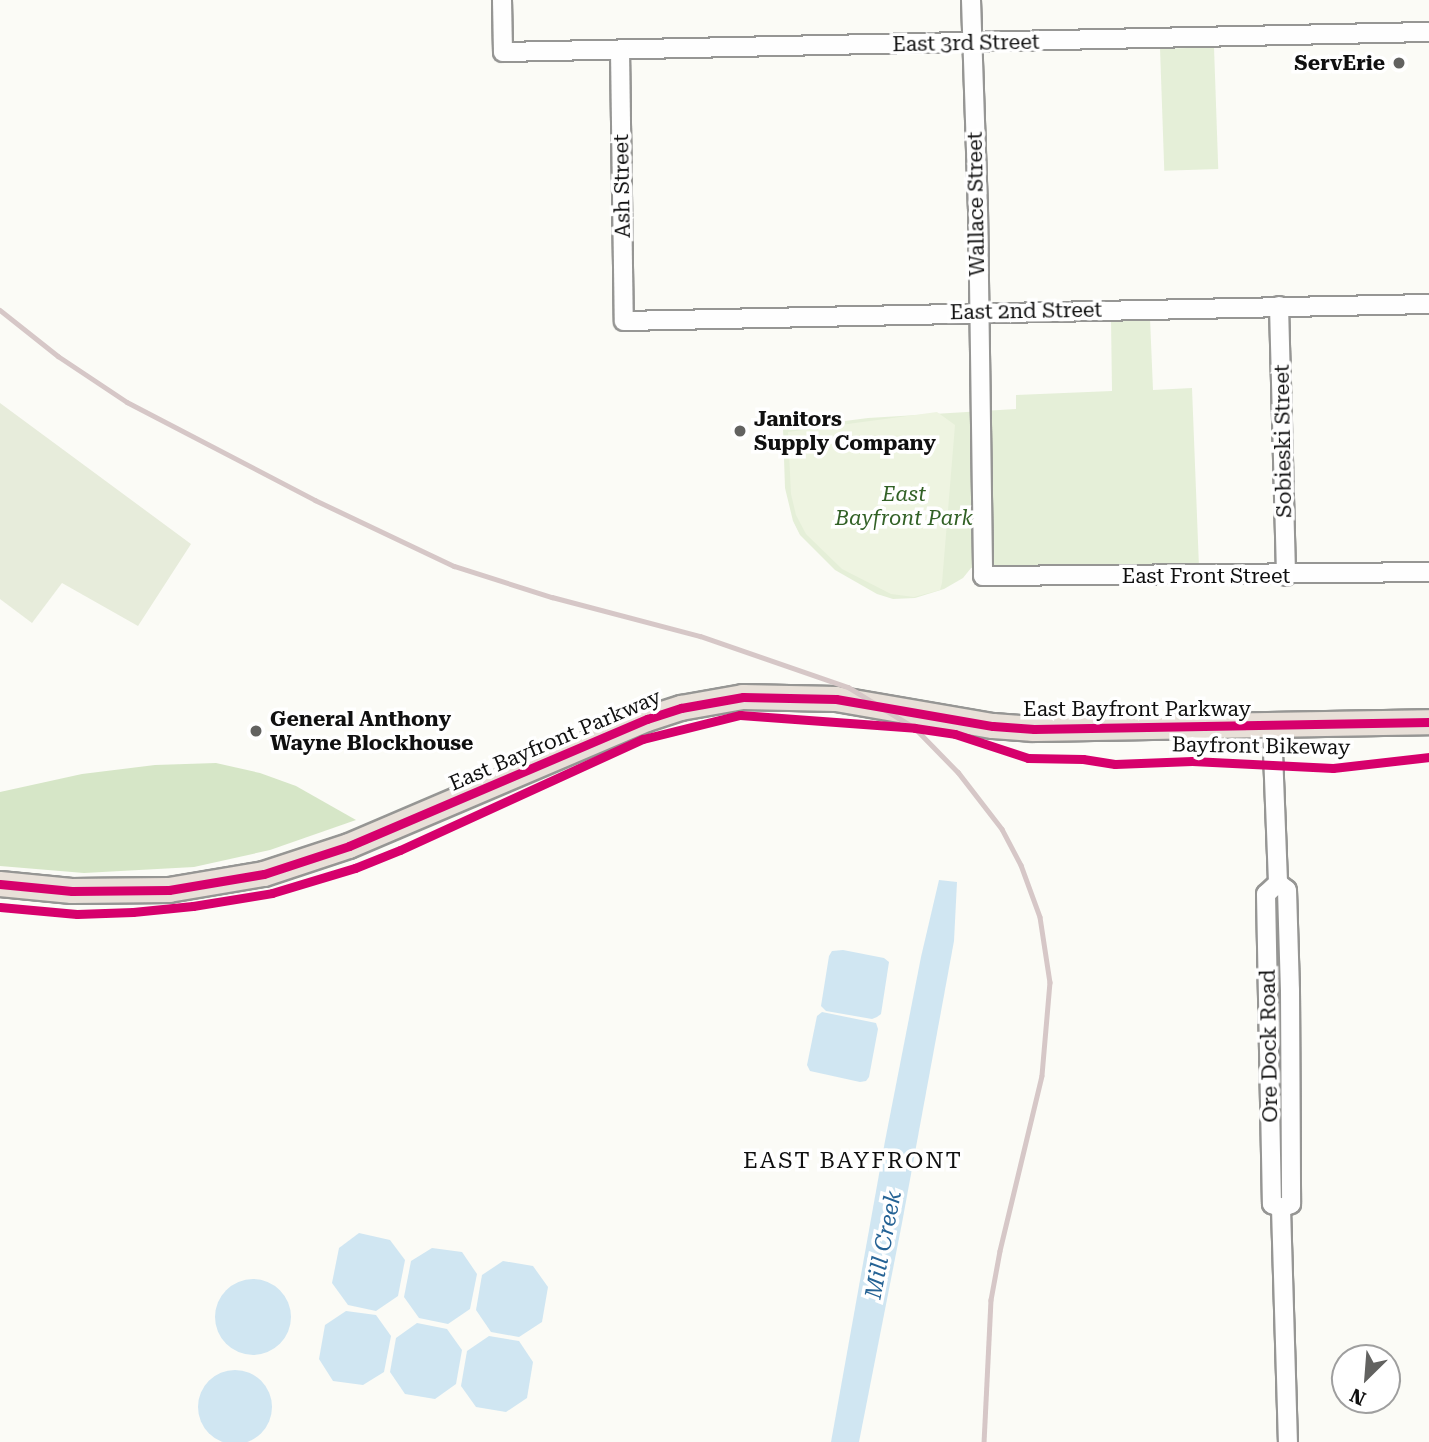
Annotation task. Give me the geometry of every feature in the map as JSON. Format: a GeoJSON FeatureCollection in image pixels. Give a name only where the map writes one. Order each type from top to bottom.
{"type":"FeatureCollection","features":[{"type":"Feature","properties":{"kind":"highway","name":"East Bayfront Parkway"},"geometry":{"type":"LineString","coordinates":[[0,884],[72,891],[169,890],[264,874],[349,846],[647,719],[681,708],[743,696],[836,699],[993,726],[1034,729],[1429,722]]}},
{"type":"Feature","properties":{"kind":"street","name":"East 3rd Street"},"geometry":{"type":"LineString","coordinates":[[502,0],[503,52],[1429,32]]}},
{"type":"Feature","properties":{"kind":"street","name":"Wallace Street"},"geometry":{"type":"LineString","coordinates":[[971,0],[983,576]]}},
{"type":"Feature","properties":{"kind":"street","name":"Ash Street"},"geometry":{"type":"LineString","coordinates":[[620,51],[624,321]]}},
{"type":"Feature","properties":{"kind":"street","name":"East 2nd Street"},"geometry":{"type":"LineString","coordinates":[[624,321],[1429,304]]}},
{"type":"Feature","properties":{"kind":"street","name":"Sobieski Street"},"geometry":{"type":"LineString","coordinates":[[1279,306],[1286,576]]}},
{"type":"Feature","properties":{"kind":"street","name":"East Front Street"},"geometry":{"type":"LineString","coordinates":[[983,576],[1286,576],[1429,572]]}},
{"type":"Feature","properties":{"kind":"street","name":"Ore Dock Road"},"geometry":{"type":"LineString","coordinates":[[1272,726],[1278,883],[1287,890],[1290,990],[1291,1204],[1281,1208],[1288,1442]]}},
{"type":"Feature","properties":{"kind":"green space"},"geometry":{"type":"Polygon","coordinates":[[[1214,47],[1218,169],[1164,171],[1160,49],[1214,47]]]}},
{"type":"Feature","properties":{"kind":"green space","name":"East Bayfront Park"},"geometry":{"type":"Polygon","coordinates":[[[1150,318],[1153,390],[1192,388],[1199,567],[971,568],[963,578],[944,589],[915,598],[893,599],[877,594],[835,570],[800,535],[793,521],[785,488],[783,429],[868,418],[1016,409],[1016,395],[1112,391],[1111,320],[1150,318]]]}},
{"type":"Feature","properties":{"kind":"green space"},"geometry":{"type":"Polygon","coordinates":[[[0,403],[191,544],[138,626],[62,583],[32,623],[0,599],[0,403]]]}},
{"type":"Feature","properties":{"kind":"green space"},"geometry":{"type":"Polygon","coordinates":[[[937,412],[955,425],[942,583],[940,590],[914,597],[891,594],[842,569],[806,534],[796,515],[791,494],[788,432],[937,412]]]}},
{"type":"Feature","properties":{"kind":"green space"},"geometry":{"type":"Polygon","coordinates":[[[216,763],[260,773],[296,786],[356,820],[270,850],[194,867],[84,873],[0,866],[0,792],[82,774],[155,765],[216,763]]]}},
{"type":"Feature","properties":{"kind":"water","name":"Mill Creek"},"geometry":{"type":"Polygon","coordinates":[[[939,880],[957,882],[954,941],[902,1223],[859,1442],[831,1442],[885,1141],[939,880]]]}},
{"type":"Feature","properties":{"kind":"water"},"geometry":{"type":"Polygon","coordinates":[[[843,950],[884,958],[889,962],[881,1014],[877,1017],[872,1019],[826,1011],[821,1006],[829,956],[832,951],[843,950]]]}},
{"type":"Feature","properties":{"kind":"water"},"geometry":{"type":"Polygon","coordinates":[[[822,1012],[876,1023],[878,1029],[866,1081],[810,1071],[807,1065],[817,1016],[822,1012]]]}},
{"type":"Feature","properties":{"kind":"water"},"geometry":{"type":"Polygon","coordinates":[[[359,1233],[390,1240],[405,1260],[398,1296],[376,1311],[348,1305],[332,1283],[339,1248],[359,1233]]]}},
{"type":"Feature","properties":{"kind":"water"},"geometry":{"type":"Polygon","coordinates":[[[432,1248],[462,1252],[477,1274],[470,1309],[448,1324],[419,1318],[404,1297],[411,1261],[432,1248]]]}},
{"type":"Feature","properties":{"kind":"water"},"geometry":{"type":"Polygon","coordinates":[[[503,1261],[533,1266],[548,1287],[542,1322],[519,1337],[491,1332],[476,1310],[482,1275],[503,1261]]]}},
{"type":"Feature","properties":{"kind":"water"},"geometry":{"type":"Polygon","coordinates":[[[253,1279],[267,1282],[280,1290],[288,1303],[291,1317],[288,1331],[280,1344],[267,1352],[253,1355],[239,1352],[226,1344],[218,1331],[215,1317],[218,1303],[226,1290],[239,1282],[253,1279]]]}},
{"type":"Feature","properties":{"kind":"water"},"geometry":{"type":"Polygon","coordinates":[[[346,1311],[376,1315],[391,1336],[384,1372],[363,1385],[333,1381],[319,1359],[325,1325],[346,1311]]]}},
{"type":"Feature","properties":{"kind":"water"},"geometry":{"type":"Polygon","coordinates":[[[417,1323],[447,1329],[462,1350],[456,1384],[435,1399],[405,1394],[390,1372],[396,1338],[417,1323]]]}},
{"type":"Feature","properties":{"kind":"water"},"geometry":{"type":"Polygon","coordinates":[[[489,1336],[519,1341],[533,1362],[527,1398],[506,1412],[476,1407],[461,1386],[467,1351],[489,1336]]]}},
{"type":"Feature","properties":{"kind":"water"},"geometry":{"type":"Polygon","coordinates":[[[228,1370],[242,1370],[256,1376],[266,1386],[272,1407],[270,1421],[256,1438],[242,1444],[228,1444],[214,1438],[204,1428],[198,1414],[198,1400],[204,1386],[214,1376],[228,1370]]]}},
{"type":"Feature","properties":{"kind":"railway"},"geometry":{"type":"LineString","coordinates":[[0,310],[58,356],[127,402],[315,500],[454,566],[552,597],[700,636],[848,687],[915,728],[958,772],[1002,829],[1021,865],[1040,917],[1050,982],[1042,1076],[1000,1251],[991,1300],[984,1442]]}},
{"type":"Feature","properties":{"kind":"cycle path","name":"Bayfront Bikeway"},"geometry":{"type":"LineString","coordinates":[[0,884],[72,891],[169,890],[264,874],[349,846],[647,719],[681,708],[743,697],[836,699],[993,726],[1034,729],[1429,722]]}},
{"type":"Feature","properties":{"kind":"cycle path","name":"Bayfront Bikeway"},"geometry":{"type":"LineString","coordinates":[[0,907],[77,914],[133,912],[193,906],[272,893],[355,868],[400,850],[643,739],[740,715],[915,728],[955,734],[1028,758],[1083,759],[1115,764],[1192,761],[1333,768],[1429,757]]}},
{"type":"Feature","properties":{"kind":"place","name":"ServErie"},"geometry":{"type":"Point","coordinates":[1399,63]}},
{"type":"Feature","properties":{"kind":"place","name":"Janitors Supply Company"},"geometry":{"type":"Point","coordinates":[740,431]}},
{"type":"Feature","properties":{"kind":"place","name":"General Anthony Wayne Blockhouse"},"geometry":{"type":"Point","coordinates":[256,731]}},
{"type":"Feature","properties":{"kind":"district","name":"EAST BAYFRONT"},"geometry":{"type":"Point","coordinates":[853,1161]}}]}
